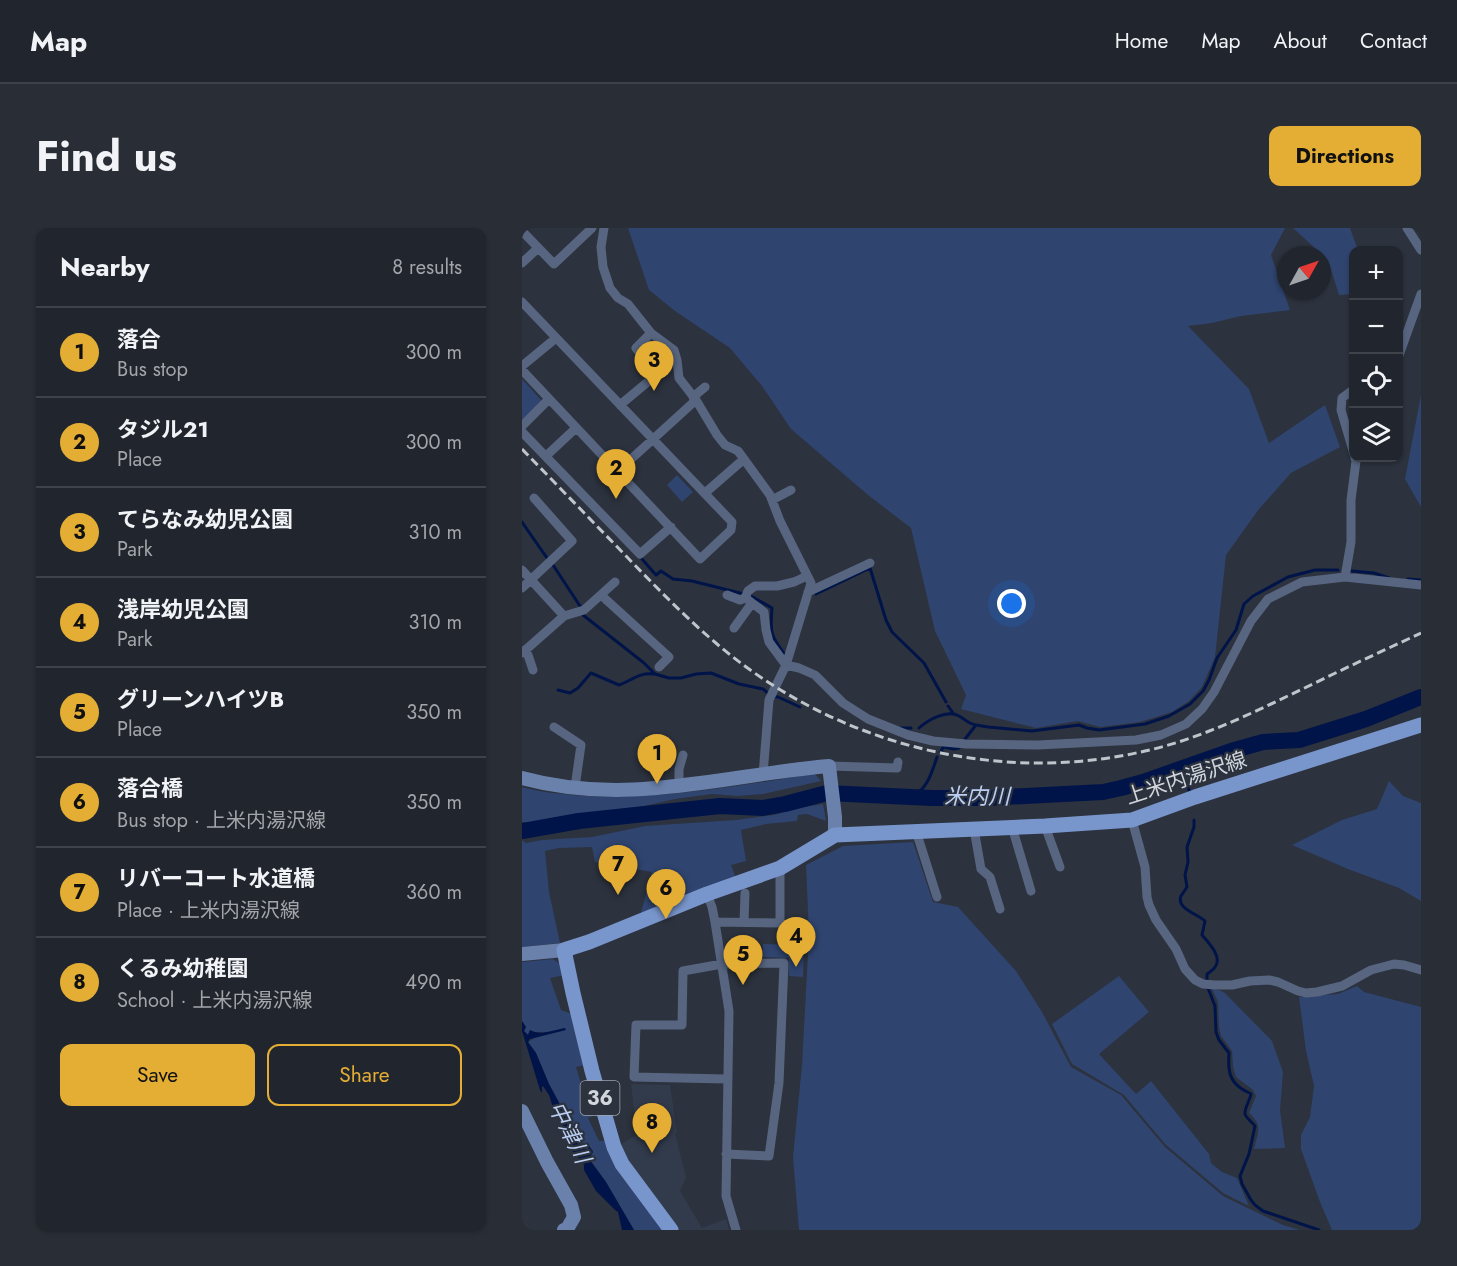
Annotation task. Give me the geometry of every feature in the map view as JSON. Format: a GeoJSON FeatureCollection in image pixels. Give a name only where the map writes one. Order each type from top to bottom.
{"type":"FeatureCollection","features":[{"type":"Feature","properties":{"kind":"main road","name":"上米内湯沢線"},"geometry":{"type":"LineString","coordinates":[[564,950],[780,868],[835,835],[1132,820],[1195,797],[1421,725]]}},
{"type":"Feature","properties":{"kind":"main road","name":"36"},"geometry":{"type":"LineString","coordinates":[[564,950],[592,1071],[614,1147],[622,1164],[671,1230]]}},
{"type":"Feature","properties":{"kind":"street"},"geometry":{"type":"LineString","coordinates":[[522,231],[554,264],[592,228]]}},
{"type":"Feature","properties":{"kind":"street"},"geometry":{"type":"LineString","coordinates":[[604,228],[601,247],[603,267],[610,288],[627,301],[651,333],[674,351],[679,378],[725,446],[738,451],[770,495],[780,521],[811,583],[786,665],[769,700],[763,775]]}},
{"type":"Feature","properties":{"kind":"street"},"geometry":{"type":"LineString","coordinates":[[1407,228],[1421,250]]}},
{"type":"Feature","properties":{"kind":"street"},"geometry":{"type":"LineString","coordinates":[[522,263],[538,248]]}},
{"type":"Feature","properties":{"kind":"street"},"geometry":{"type":"LineString","coordinates":[[1399,354],[1421,294]]}},
{"type":"Feature","properties":{"kind":"street"},"geometry":{"type":"LineString","coordinates":[[522,302],[732,522],[731,530],[700,559],[522,368],[556,338]]}},
{"type":"Feature","properties":{"kind":"street"},"geometry":{"type":"LineString","coordinates":[[620,405],[656,375],[636,348],[651,333]]}},
{"type":"Feature","properties":{"kind":"street"},"geometry":{"type":"LineString","coordinates":[[618,471],[653,440],[705,387]]}},
{"type":"Feature","properties":{"kind":"street"},"geometry":{"type":"LineString","coordinates":[[1349,392],[1342,398],[1341,410],[1349,438]]}},
{"type":"Feature","properties":{"kind":"street"},"geometry":{"type":"LineString","coordinates":[[522,426],[549,399]]}},
{"type":"Feature","properties":{"kind":"street"},"geometry":{"type":"LineString","coordinates":[[546,456],[576,428]]}},
{"type":"Feature","properties":{"kind":"street"},"geometry":{"type":"LineString","coordinates":[[522,432],[640,554],[671,527]]}},
{"type":"Feature","properties":{"kind":"street"},"geometry":{"type":"LineString","coordinates":[[705,493],[744,459]]}},
{"type":"Feature","properties":{"kind":"street"},"geometry":{"type":"LineString","coordinates":[[1345,577],[1351,542],[1351,500],[1356,462]]}},
{"type":"Feature","properties":{"kind":"street"},"geometry":{"type":"LineString","coordinates":[[772,500],[791,490]]}},
{"type":"Feature","properties":{"kind":"street"},"geometry":{"type":"LineString","coordinates":[[522,588],[572,541],[534,498]]}},
{"type":"Feature","properties":{"kind":"street"},"geometry":{"type":"LineString","coordinates":[[808,592],[870,563]]}},
{"type":"Feature","properties":{"kind":"street"},"geometry":{"type":"LineString","coordinates":[[522,570],[564,616]]}},
{"type":"Feature","properties":{"kind":"street"},"geometry":{"type":"LineString","coordinates":[[734,628],[749,600],[748,591],[755,586],[777,586],[807,576]]}},
{"type":"Feature","properties":{"kind":"street"},"geometry":{"type":"LineString","coordinates":[[727,595],[740,600],[749,600],[764,612],[769,642],[786,665],[815,675],[843,703],[868,719],[908,735],[933,741],[1005,745],[1136,740],[1161,735],[1186,724],[1202,709],[1215,692],[1251,621],[1268,599],[1302,582],[1345,577],[1421,585]]}},
{"type":"Feature","properties":{"kind":"street"},"geometry":{"type":"LineString","coordinates":[[533,670],[528,655],[523,652],[564,616],[584,610],[615,582]]}},
{"type":"Feature","properties":{"kind":"street"},"geometry":{"type":"LineString","coordinates":[[601,595],[669,657],[659,668]]}},
{"type":"Feature","properties":{"kind":"street"},"geometry":{"type":"LineString","coordinates":[[554,727],[581,745],[575,787]]}},
{"type":"Feature","properties":{"kind":"street"},"geometry":{"type":"LineString","coordinates":[[679,787],[679,769],[683,755]]}},
{"type":"Feature","properties":{"kind":"street"},"geometry":{"type":"LineString","coordinates":[[522,778],[549,784],[601,790],[679,787],[800,769],[830,771],[897,768],[898,762]]}},
{"type":"Feature","properties":{"kind":"street"},"geometry":{"type":"LineString","coordinates":[[830,771],[835,835]]}},
{"type":"Feature","properties":{"kind":"street"},"geometry":{"type":"LineString","coordinates":[[1132,820],[1145,867],[1149,905],[1185,969],[1203,984],[1232,985],[1269,980],[1298,991],[1317,993],[1342,986],[1371,970],[1394,964],[1421,970]]}},
{"type":"Feature","properties":{"kind":"street"},"geometry":{"type":"LineString","coordinates":[[1045,826],[1060,867]]}},
{"type":"Feature","properties":{"kind":"street"},"geometry":{"type":"LineString","coordinates":[[1012,827],[1031,891]]}},
{"type":"Feature","properties":{"kind":"street"},"geometry":{"type":"LineString","coordinates":[[974,829],[981,869],[990,877],[1000,909]]}},
{"type":"Feature","properties":{"kind":"street"},"geometry":{"type":"LineString","coordinates":[[916,831],[937,897]]}},
{"type":"Feature","properties":{"kind":"street"},"geometry":{"type":"LineString","coordinates":[[715,922],[780,923],[780,868]]}},
{"type":"Feature","properties":{"kind":"street"},"geometry":{"type":"LineString","coordinates":[[707,894],[715,922],[729,1011],[726,1196],[736,1230]]}},
{"type":"Feature","properties":{"kind":"street"},"geometry":{"type":"LineString","coordinates":[[744,922],[745,894]]}},
{"type":"Feature","properties":{"kind":"street"},"geometry":{"type":"LineString","coordinates":[[522,954],[564,950]]}},
{"type":"Feature","properties":{"kind":"street"},"geometry":{"type":"LineString","coordinates":[[726,1154],[769,1156],[779,1083],[784,963],[722,964],[683,971],[682,1025],[636,1024],[634,1077],[727,1079]]}},
{"type":"Feature","properties":{"kind":"street"},"geometry":{"type":"LineString","coordinates":[[522,1112],[571,1204],[574,1217],[564,1230]]}},
{"type":"Feature","properties":{"kind":"shaded area"},"geometry":{"type":"Polygon","coordinates":[[[628,228],[1285,228],[1271,255],[1277,272],[1277,300],[1287,300],[1290,310],[1188,326],[1249,389],[1269,443],[1325,405],[1340,447],[1291,473],[1259,509],[1226,555],[1215,657],[1202,687],[1189,701],[1172,712],[1140,722],[1100,727],[1078,721],[1036,728],[961,709],[966,695],[935,631],[911,528],[868,495],[791,429],[762,386],[730,348],[675,311],[649,290],[628,228]]]}},
{"type":"Feature","properties":{"kind":"shaded area"},"geometry":{"type":"Polygon","coordinates":[[[1293,228],[1350,228],[1357,246],[1349,246],[1349,294],[1339,295],[1331,270],[1331,246],[1313,246],[1293,228]]]}},
{"type":"Feature","properties":{"kind":"shaded area"},"geometry":{"type":"Polygon","coordinates":[[[522,379],[542,401],[522,420],[522,379]]]}},
{"type":"Feature","properties":{"kind":"shaded area"},"geometry":{"type":"Polygon","coordinates":[[[1421,395],[1421,507],[1405,479],[1421,395]]]}},
{"type":"Feature","properties":{"kind":"shaded area"},"geometry":{"type":"Polygon","coordinates":[[[677,475],[693,492],[682,502],[667,485],[677,475]]]}},
{"type":"Feature","properties":{"kind":"shaded area"},"geometry":{"type":"Polygon","coordinates":[[[815,774],[821,781],[763,794],[737,796],[712,794],[598,813],[578,813],[522,822],[522,787],[602,797],[663,795],[815,774]]]}},
{"type":"Feature","properties":{"kind":"shaded area"},"geometry":{"type":"Polygon","coordinates":[[[1389,781],[1403,796],[1421,803],[1421,901],[1399,888],[1292,845],[1342,820],[1377,809],[1389,781]]]}},
{"type":"Feature","properties":{"kind":"shaded area"},"geometry":{"type":"Polygon","coordinates":[[[823,804],[826,821],[807,814],[798,815],[797,821],[766,824],[741,830],[746,861],[731,865],[736,878],[640,916],[652,872],[595,862],[592,847],[559,848],[545,851],[549,892],[560,943],[522,947],[522,840],[526,843],[592,837],[645,826],[736,820],[774,815],[823,804]]]}},
{"type":"Feature","properties":{"kind":"shaded area"},"geometry":{"type":"Polygon","coordinates":[[[913,842],[933,902],[958,907],[1016,971],[1042,1012],[1071,1067],[1121,1095],[1165,1147],[1223,1196],[1283,1225],[1300,1230],[799,1230],[793,1157],[802,1065],[809,935],[806,865],[843,846],[913,842]]]}},
{"type":"Feature","properties":{"kind":"shaded area"},"geometry":{"type":"Polygon","coordinates":[[[763,944],[804,945],[803,977],[789,976],[789,958],[763,957],[763,944]]]}},
{"type":"Feature","properties":{"kind":"shaded area"},"geometry":{"type":"Polygon","coordinates":[[[553,959],[564,967],[565,975],[550,978],[561,1010],[572,1014],[585,1065],[576,1067],[581,1084],[589,1083],[597,1114],[588,1118],[599,1141],[605,1141],[663,1230],[634,1230],[589,1158],[593,1151],[587,1143],[588,1150],[579,1144],[536,1053],[528,1042],[565,1030],[542,1032],[530,1030],[528,1035],[524,1031],[526,1027],[522,1021],[522,962],[553,959]]]}},
{"type":"Feature","properties":{"kind":"shaded area"},"geometry":{"type":"Polygon","coordinates":[[[1119,976],[1149,1012],[1099,1054],[1136,1094],[1151,1081],[1209,1154],[1211,1163],[1222,1172],[1237,1178],[1249,1206],[1223,1193],[1165,1144],[1124,1095],[1072,1064],[1052,1024],[1119,976]]]}},
{"type":"Feature","properties":{"kind":"shaded area"},"geometry":{"type":"Polygon","coordinates":[[[1357,986],[1364,992],[1421,1007],[1421,1230],[1332,1230],[1301,1149],[1301,1135],[1310,1117],[1314,1086],[1306,1051],[1299,997],[1338,994],[1357,986]]]}},
{"type":"Feature","properties":{"kind":"shaded area"},"geometry":{"type":"Polygon","coordinates":[[[1212,989],[1225,993],[1272,1041],[1283,1072],[1280,1110],[1285,1148],[1254,1149],[1258,1125],[1249,1113],[1256,1096],[1253,1090],[1236,1077],[1232,1051],[1221,1036],[1218,1002],[1212,989]]]}},
{"type":"Feature","properties":{"kind":"shaded area"},"geometry":{"type":"Polygon","coordinates":[[[631,1084],[670,1085],[677,1133],[675,1133],[686,1177],[680,1191],[702,1228],[726,1219],[729,1230],[677,1230],[627,1161],[619,1145],[637,1135],[631,1084]]]}},
{"type":"Feature","properties":{"kind":"water","name":"中津川"},"geometry":{"type":"Polygon","coordinates":[[[522,1021],[526,1027],[524,1031],[528,1035],[530,1030],[543,1033],[565,1028],[566,1030],[530,1039],[528,1042],[536,1053],[579,1144],[588,1150],[587,1143],[593,1152],[589,1159],[606,1182],[634,1230],[622,1230],[618,1212],[596,1191],[584,1170],[584,1165],[573,1152],[568,1134],[555,1114],[549,1095],[543,1086],[542,1093],[540,1090],[522,1031],[522,1021]]]}},
{"type":"Feature","properties":{"kind":"waterway"},"geometry":{"type":"LineString","coordinates":[[522,522],[547,558]]}},
{"type":"Feature","properties":{"kind":"waterway"},"geometry":{"type":"LineString","coordinates":[[642,559],[656,575],[661,571],[673,579],[692,581],[744,594]]}},
{"type":"Feature","properties":{"kind":"waterway"},"geometry":{"type":"LineString","coordinates":[[553,565],[580,606]]}},
{"type":"Feature","properties":{"kind":"waterway"},"geometry":{"type":"LineString","coordinates":[[816,594],[870,568],[892,632],[924,663],[946,702]]}},
{"type":"Feature","properties":{"kind":"waterway"},"geometry":{"type":"LineString","coordinates":[[965,739],[976,725],[1032,731],[1079,725],[1099,730],[1145,724],[1169,716],[1190,704],[1203,691],[1217,658],[1236,630],[1244,604],[1253,596],[1288,577],[1315,570],[1338,570]]}},
{"type":"Feature","properties":{"kind":"waterway"},"geometry":{"type":"LineString","coordinates":[[1352,571],[1374,573],[1389,578]]}},
{"type":"Feature","properties":{"kind":"waterway"},"geometry":{"type":"LineString","coordinates":[[1408,579],[1421,580]]}},
{"type":"Feature","properties":{"kind":"waterway"},"geometry":{"type":"LineString","coordinates":[[751,596],[772,608],[772,633],[785,655]]}},
{"type":"Feature","properties":{"kind":"waterway"},"geometry":{"type":"LineString","coordinates":[[583,615],[655,674],[669,678],[681,678],[711,673],[739,684],[763,689],[768,693]]}},
{"type":"Feature","properties":{"kind":"waterway"},"geometry":{"type":"LineString","coordinates":[[558,690],[570,693],[578,688],[591,673],[619,685],[639,676],[654,674]]}},
{"type":"Feature","properties":{"kind":"waterway"},"geometry":{"type":"LineString","coordinates":[[775,697],[800,707]]}},
{"type":"Feature","properties":{"kind":"waterway","name":"米内川"},"geometry":{"type":"LineString","coordinates":[[522,831],[579,821],[720,806],[763,808],[827,793],[986,798],[1103,792],[1143,782],[1263,742],[1299,740],[1366,719],[1421,697]]}},
{"type":"Feature","properties":{"kind":"waterway"},"geometry":{"type":"LineString","coordinates":[[948,706],[953,713]]}},
{"type":"Feature","properties":{"kind":"waterway"},"geometry":{"type":"LineString","coordinates":[[919,728],[932,719],[949,714],[959,716],[976,725]]}},
{"type":"Feature","properties":{"kind":"waterway"},"geometry":{"type":"LineString","coordinates":[[901,728],[911,728]]}},
{"type":"Feature","properties":{"kind":"waterway"},"geometry":{"type":"LineString","coordinates":[[941,752],[943,747],[959,748]]}},
{"type":"Feature","properties":{"kind":"waterway"},"geometry":{"type":"LineString","coordinates":[[914,796],[926,784],[937,757]]}},
{"type":"Feature","properties":{"kind":"waterway"},"geometry":{"type":"LineString","coordinates":[[1179,769],[1190,792]]}},
{"type":"Feature","properties":{"kind":"waterway"},"geometry":{"type":"LineString","coordinates":[[1194,820],[1187,847],[1188,862],[1185,875],[1187,887],[1180,901],[1185,908],[1205,921],[1202,935],[1214,950],[1217,959],[1215,967],[1207,974],[1207,981]]}},
{"type":"Feature","properties":{"kind":"waterway"},"geometry":{"type":"LineString","coordinates":[[1208,988],[1215,1006],[1216,1032],[1229,1053],[1231,1078],[1243,1090],[1251,1094],[1245,1114],[1255,1126],[1249,1154],[1240,1176],[1242,1184],[1251,1200],[1263,1211],[1319,1230]]}},
{"type":"Feature","properties":{"kind":"railway"},"geometry":{"type":"LineString","coordinates":[[522,449],[682,613],[717,644],[763,678],[812,707],[864,731],[918,748],[974,759],[1031,763],[1088,761],[1145,751],[1188,739],[1230,722],[1421,633]]}},
{"type":"Feature","properties":{"kind":"place","name":"てらなみ幼児公園"},"geometry":{"type":"Point","coordinates":[654,391]}},
{"type":"Feature","properties":{"kind":"place","name":"タジル21"},"geometry":{"type":"Point","coordinates":[616,499]}},
{"type":"Feature","properties":{"kind":"place","name":"落合"},"geometry":{"type":"Point","coordinates":[657,784]}},
{"type":"Feature","properties":{"kind":"place","name":"リバーコート水道橋"},"geometry":{"type":"Point","coordinates":[618,895]}},
{"type":"Feature","properties":{"kind":"place","name":"落合橋"},"geometry":{"type":"Point","coordinates":[666,919]}},
{"type":"Feature","properties":{"kind":"place","name":"浅岸幼児公園"},"geometry":{"type":"Point","coordinates":[796,967]}},
{"type":"Feature","properties":{"kind":"place","name":"グリーンハイツB"},"geometry":{"type":"Point","coordinates":[743,985]}},
{"type":"Feature","properties":{"kind":"place","name":"くるみ幼稚園"},"geometry":{"type":"Point","coordinates":[652,1153]}}]}
